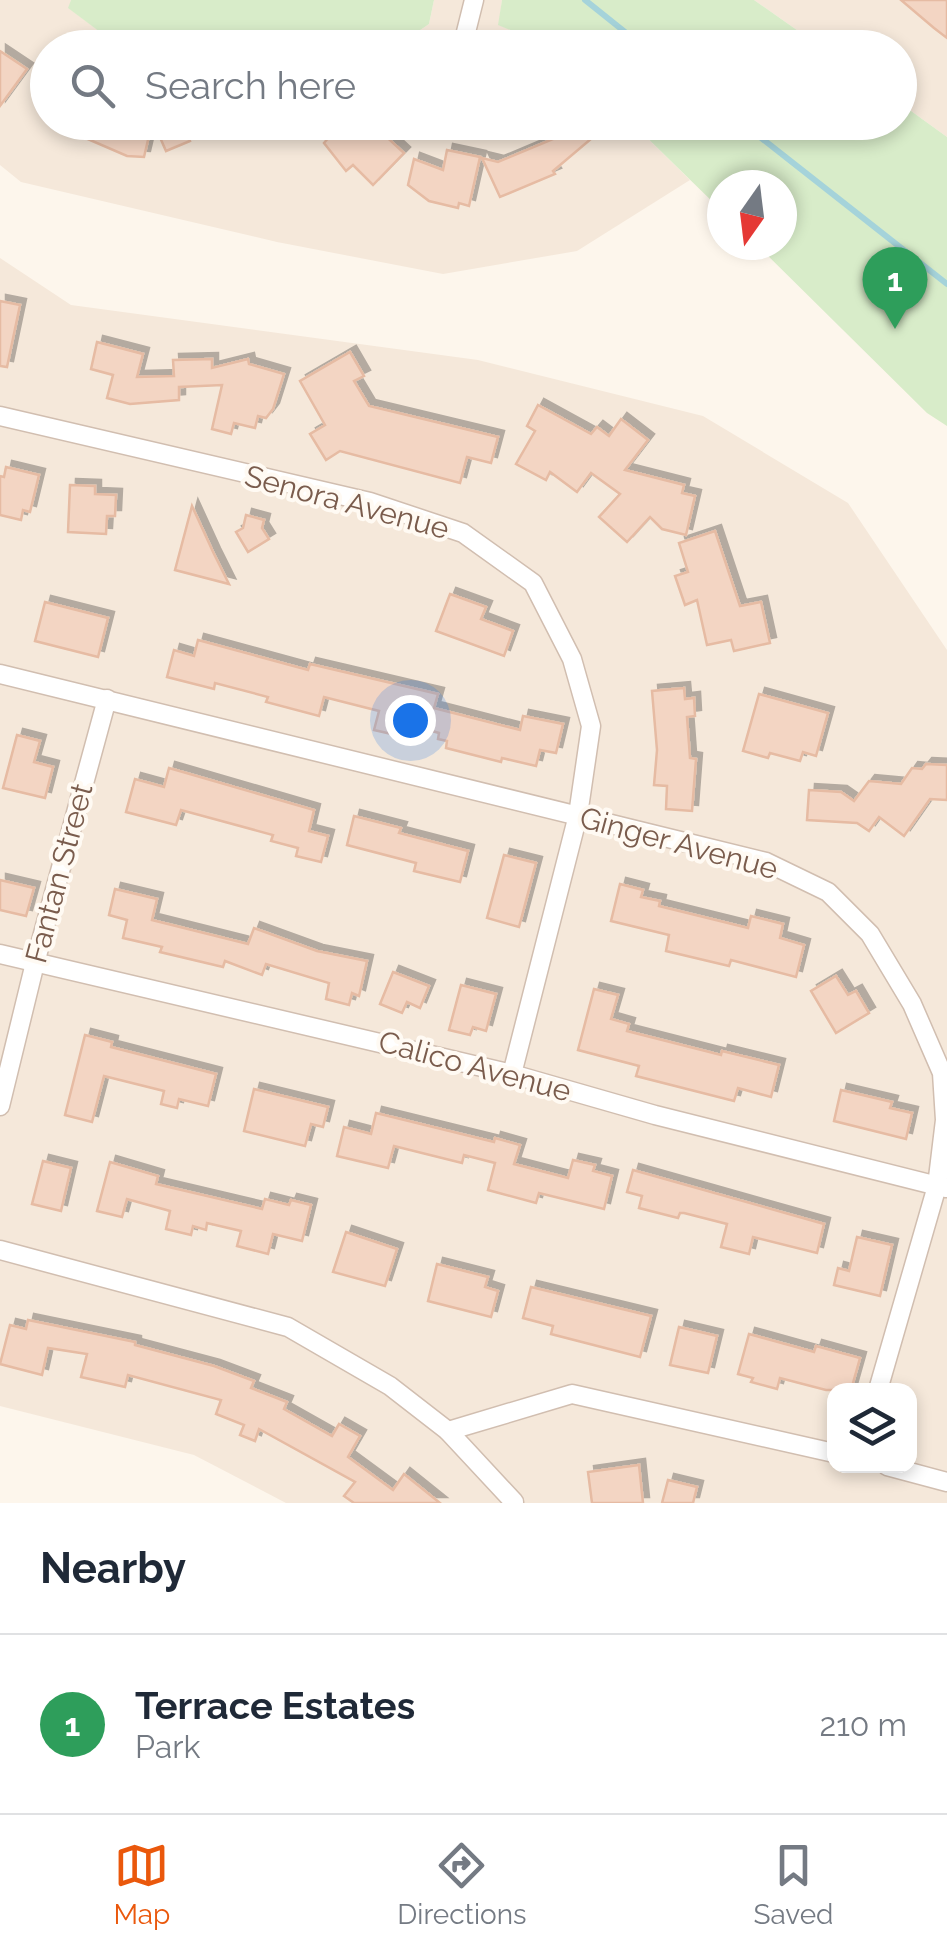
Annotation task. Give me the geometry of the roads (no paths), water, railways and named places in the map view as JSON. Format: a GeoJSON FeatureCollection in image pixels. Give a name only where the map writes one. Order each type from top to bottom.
{"type":"FeatureCollection","features":[{"type":"Feature","properties":{"kind":"street"},"geometry":{"type":"LineString","coordinates":[[466,30],[474,0]]}},
{"type":"Feature","properties":{"kind":"street","name":"Senora Avenue"},"geometry":{"type":"LineString","coordinates":[[0,416],[370,502],[463,533],[533,583],[572,659],[591,726],[578,815],[512,1074]]}},
{"type":"Feature","properties":{"kind":"street","name":"Ginger Avenue"},"geometry":{"type":"LineString","coordinates":[[0,674],[766,862],[828,892],[870,934],[912,1004],[942,1073],[942,1187],[880,1383]]}},
{"type":"Feature","properties":{"kind":"street","name":"Fantan Street"},"geometry":{"type":"LineString","coordinates":[[0,1106],[106,700]]}},
{"type":"Feature","properties":{"kind":"street","name":"Calico Avenue"},"geometry":{"type":"LineString","coordinates":[[0,954],[512,1074],[656,1116],[942,1187]]}},
{"type":"Feature","properties":{"kind":"street"},"geometry":{"type":"LineString","coordinates":[[0,1250],[288,1327],[390,1386],[448,1431],[514,1502]]}},
{"type":"Feature","properties":{"kind":"street"},"geometry":{"type":"LineString","coordinates":[[448,1431],[572,1394],[827,1450]]}},
{"type":"Feature","properties":{"kind":"street"},"geometry":{"type":"LineString","coordinates":[[913,1473],[947,1482]]}},
{"type":"Feature","properties":{"kind":"waterway"},"geometry":{"type":"LineString","coordinates":[[585,0],[622,30]]}},
{"type":"Feature","properties":{"kind":"waterway"},"geometry":{"type":"LineString","coordinates":[[764,140],[947,284]]}},
{"type":"Feature","properties":{"kind":"place","name":"Terrace Estates"},"geometry":{"type":"Point","coordinates":[895,329]}}]}
